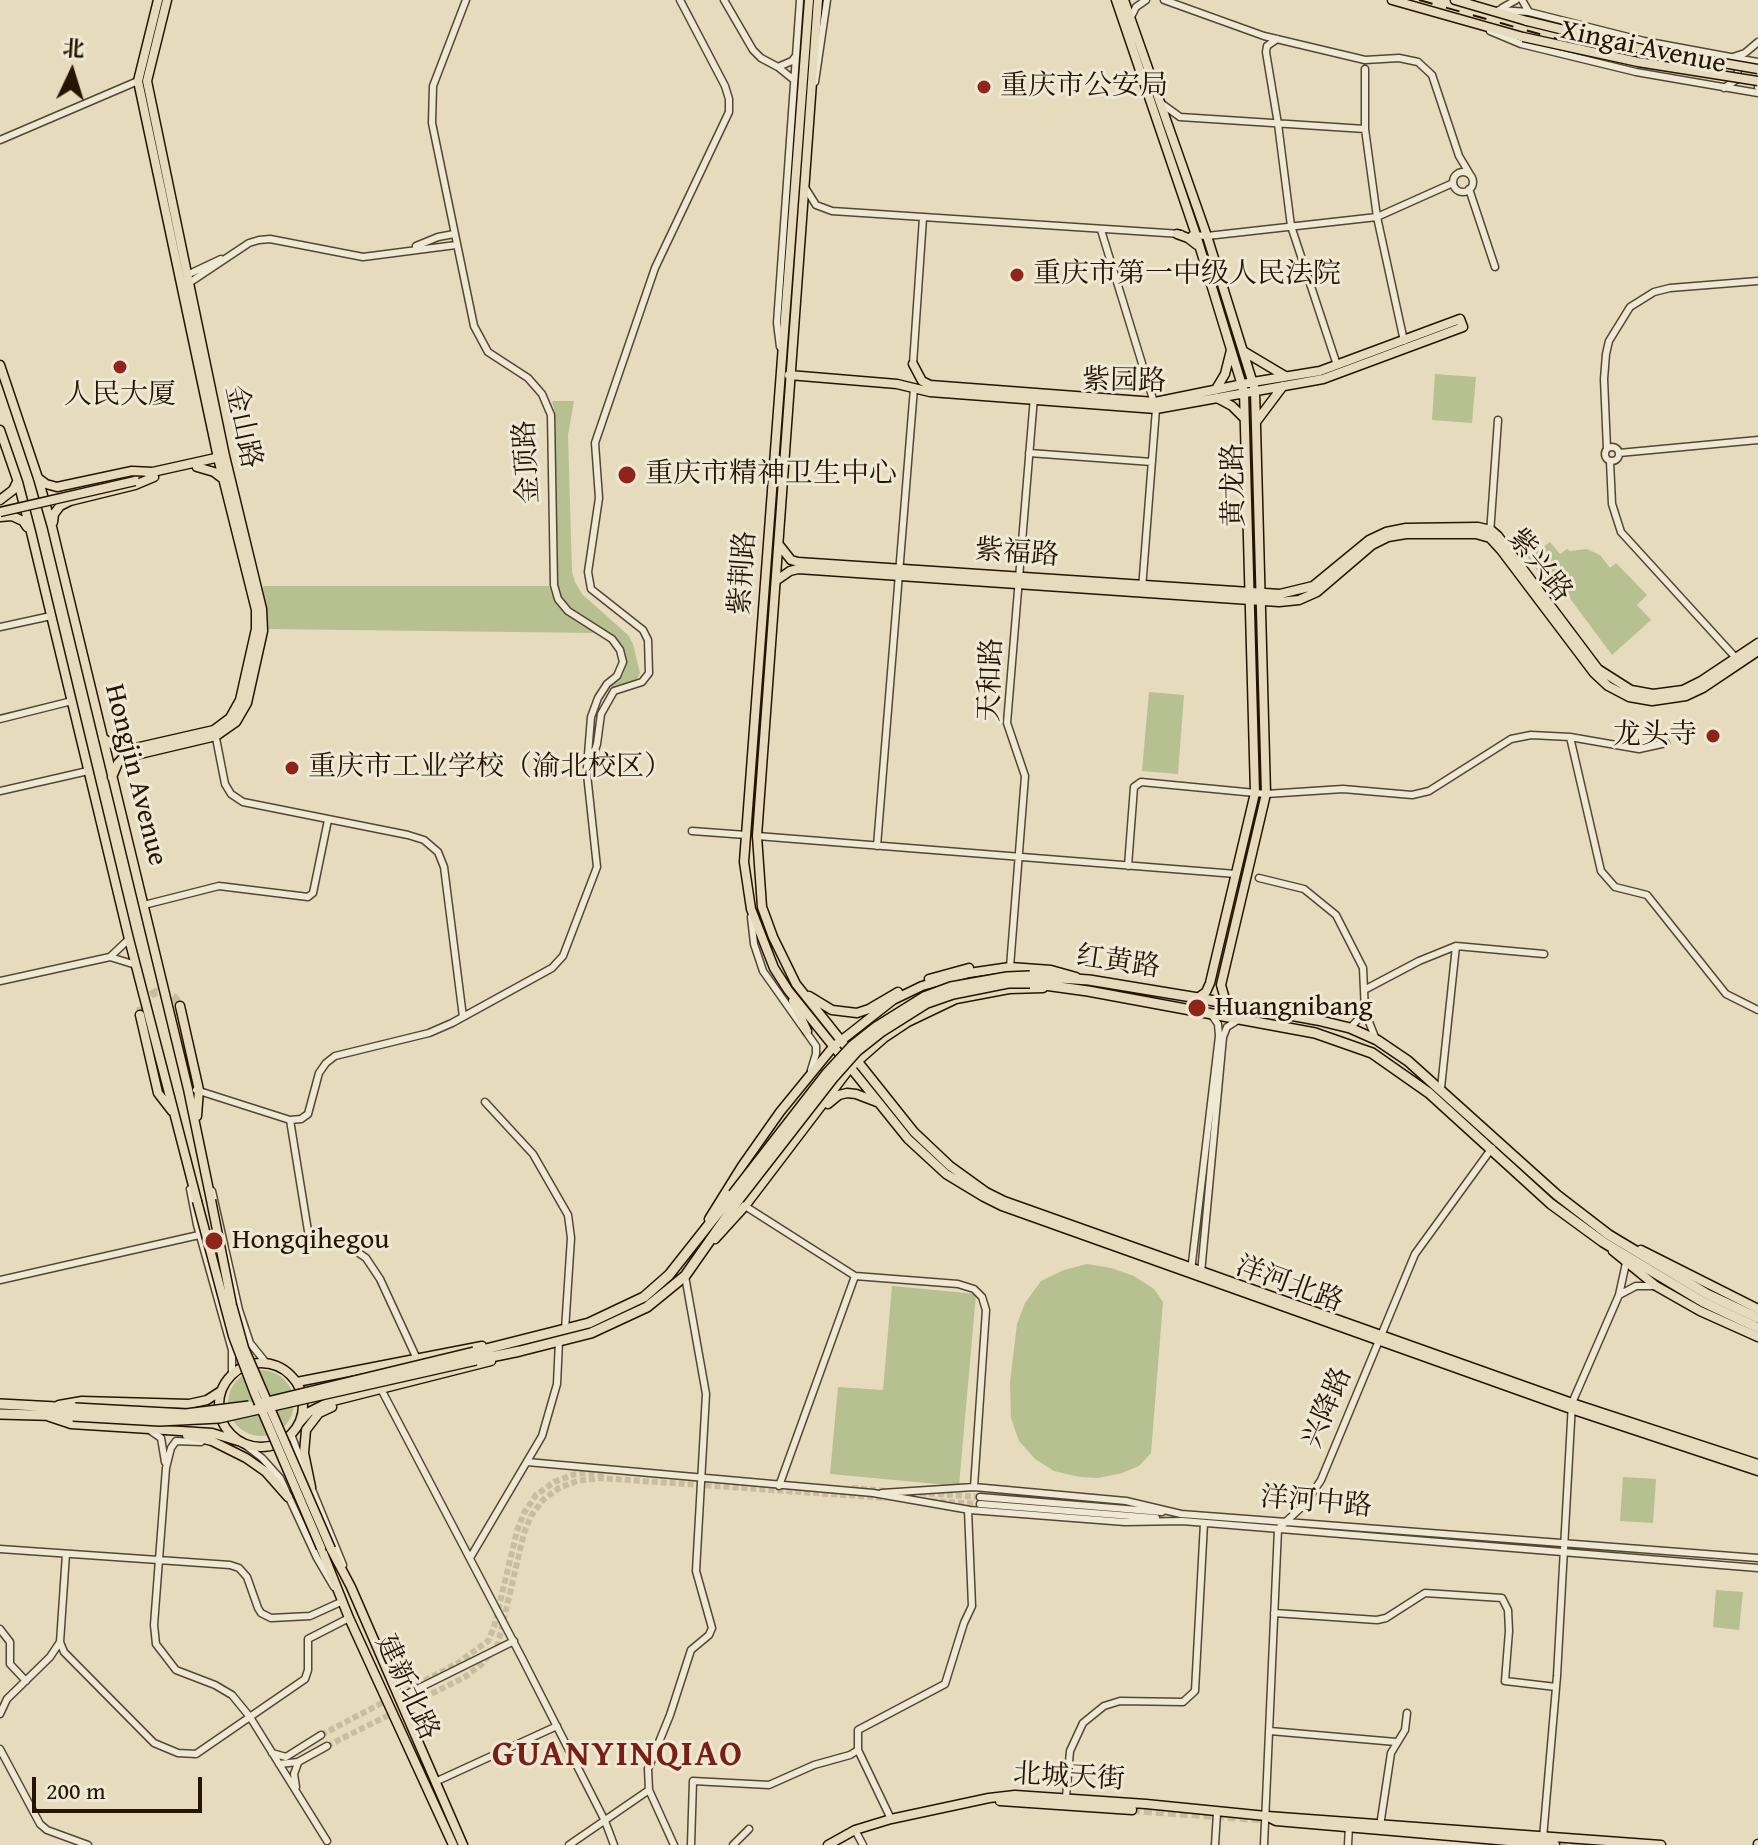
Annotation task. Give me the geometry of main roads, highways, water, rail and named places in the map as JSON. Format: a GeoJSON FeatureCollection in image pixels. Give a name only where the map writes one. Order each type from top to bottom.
{"type":"FeatureCollection","features":[{"type":"Feature","properties":{"kind":"highway","name":"红黄路"},"geometry":{"type":"LineString","coordinates":[[519,1347],[591,1333],[647,1307],[685,1276],[833,1078],[857,1051],[881,1032],[927,1003],[953,994],[1030,980],[1198,998],[1350,1028],[1377,1040],[1441,1088],[1606,1239]]}},
{"type":"Feature","properties":{"kind":"highway","name":"红黄路"},"geometry":{"type":"LineString","coordinates":[[1088,985],[1211,1014],[1315,1033],[1372,1053],[1429,1093],[1551,1204],[1660,1278],[1758,1328]]}},
{"type":"Feature","properties":{"kind":"highway","name":"红黄路"},"geometry":{"type":"LineString","coordinates":[[519,1347],[589,1323],[644,1297],[669,1275],[739,1200]]}},
{"type":"Feature","properties":{"kind":"highway","name":"红黄路"},"geometry":{"type":"LineString","coordinates":[[1660,1278],[1758,1318]]}},
{"type":"Feature","properties":{"kind":"highway"},"geometry":{"type":"LineString","coordinates":[[0,1414],[44,1411],[186,1414],[231,1409],[519,1347]]}},
{"type":"Feature","properties":{"kind":"highway"},"geometry":{"type":"LineString","coordinates":[[0,1404],[44,1411]]}},
{"type":"Feature","properties":{"kind":"main road","name":"金山路"},"geometry":{"type":"LineString","coordinates":[[158,0],[138,81],[222,459],[262,609],[263,631],[247,703],[236,722],[215,733]]}},
{"type":"Feature","properties":{"kind":"main road","name":"金山路"},"geometry":{"type":"LineString","coordinates":[[167,0],[147,81],[188,279],[222,459],[223,479],[256,610],[256,629],[240,700],[230,718],[215,733]]}},
{"type":"Feature","properties":{"kind":"main road"},"geometry":{"type":"LineString","coordinates":[[805,53],[809,0]]}},
{"type":"Feature","properties":{"kind":"main road"},"geometry":{"type":"LineString","coordinates":[[805,53],[818,0]]}},
{"type":"Feature","properties":{"kind":"main road","name":"黄龙路"},"geometry":{"type":"LineString","coordinates":[[1116,0],[1196,235],[1243,388],[1255,793],[1210,983]]}},
{"type":"Feature","properties":{"kind":"main road","name":"黄龙路"},"geometry":{"type":"LineString","coordinates":[[1124,0],[1207,236],[1254,386],[1266,794],[1221,985]]}},
{"type":"Feature","properties":{"kind":"main road","name":"Xingai Avenue"},"geometry":{"type":"LineString","coordinates":[[1392,0],[1523,37],[1758,84]]}},
{"type":"Feature","properties":{"kind":"main road","name":"Xingai Avenue"},"geometry":{"type":"LineString","coordinates":[[1455,0],[1528,16],[1642,49],[1758,69]]}},
{"type":"Feature","properties":{"kind":"main road","name":"紫荆路"},"geometry":{"type":"LineString","coordinates":[[792,987],[762,907],[757,836],[812,97],[805,53]]}},
{"type":"Feature","properties":{"kind":"main road","name":"紫荆路"},"geometry":{"type":"LineString","coordinates":[[805,53],[744,862],[751,909],[774,968],[854,1064]]}},
{"type":"Feature","properties":{"kind":"main road"},"geometry":{"type":"LineString","coordinates":[[1177,234],[1200,248]]}},
{"type":"Feature","properties":{"kind":"main road","name":"紫园路"},"geometry":{"type":"LineString","coordinates":[[897,384],[909,373],[913,364],[922,381],[930,385],[1156,406],[1284,381],[1461,323],[1323,379],[1284,381]]}},
{"type":"Feature","properties":{"kind":"main road"},"geometry":{"type":"LineString","coordinates":[[1231,349],[1225,374],[1215,394],[1245,420]]}},
{"type":"Feature","properties":{"kind":"main road"},"geometry":{"type":"LineString","coordinates":[[1243,351],[1284,381],[1256,423]]}},
{"type":"Feature","properties":{"kind":"main road"},"geometry":{"type":"LineString","coordinates":[[782,364],[786,373],[792,376]]}},
{"type":"Feature","properties":{"kind":"main road","name":"Hongjin Avenue"},"geometry":{"type":"LineString","coordinates":[[0,365],[52,527],[188,1089],[232,1305],[244,1348],[326,1548]]}},
{"type":"Feature","properties":{"kind":"main road","name":"紫园路"},"geometry":{"type":"LineString","coordinates":[[792,376],[897,384],[930,392],[1034,396]]}},
{"type":"Feature","properties":{"kind":"main road","name":"Hongjin Avenue"},"geometry":{"type":"LineString","coordinates":[[0,430],[31,532],[129,939],[233,1336],[266,1420],[326,1548]]}},
{"type":"Feature","properties":{"kind":"main road"},"geometry":{"type":"LineString","coordinates":[[38,478],[46,484],[67,486],[132,471],[154,474],[197,467],[222,459]]}},
{"type":"Feature","properties":{"kind":"main road"},"geometry":{"type":"LineString","coordinates":[[0,512],[222,459]]}},
{"type":"Feature","properties":{"kind":"main road"},"geometry":{"type":"LineString","coordinates":[[197,467],[214,472],[223,479]]}},
{"type":"Feature","properties":{"kind":"main road"},"geometry":{"type":"LineString","coordinates":[[52,527],[54,514],[60,506],[135,485],[154,474]]}},
{"type":"Feature","properties":{"kind":"main road"},"geometry":{"type":"LineString","coordinates":[[0,500],[18,482]]}},
{"type":"Feature","properties":{"kind":"main road"},"geometry":{"type":"LineString","coordinates":[[0,512],[23,521],[31,532]]}},
{"type":"Feature","properties":{"kind":"main road","name":"紫兴路"},"geometry":{"type":"LineString","coordinates":[[1260,596],[1313,586],[1369,540],[1386,532],[1478,527],[1507,546],[1598,669],[1620,685],[1653,694],[1673,692],[1758,651]]}},
{"type":"Feature","properties":{"kind":"main road","name":"紫福路"},"geometry":{"type":"LineString","coordinates":[[780,545],[791,560],[899,572]]}},
{"type":"Feature","properties":{"kind":"main road","name":"紫福路"},"geometry":{"type":"LineString","coordinates":[[777,580],[798,569],[899,572],[1260,596]]}},
{"type":"Feature","properties":{"kind":"main road"},"geometry":{"type":"LineString","coordinates":[[1234,591],[1247,578]]}},
{"type":"Feature","properties":{"kind":"main road","name":"紫福路"},"geometry":{"type":"LineString","coordinates":[[1142,589],[1234,591],[1248,596]]}},
{"type":"Feature","properties":{"kind":"main road","name":"紫兴路"},"geometry":{"type":"LineString","coordinates":[[1738,660],[1758,643]]}},
{"type":"Feature","properties":{"kind":"main road"},"geometry":{"type":"LineString","coordinates":[[112,777],[123,755],[215,733]]}},
{"type":"Feature","properties":{"kind":"main road"},"geometry":{"type":"LineString","coordinates":[[103,738],[123,755]]}},
{"type":"Feature","properties":{"kind":"main road"},"geometry":{"type":"LineString","coordinates":[[696,1243],[742,1166],[809,1076],[836,1043],[893,1000],[922,986],[969,973],[1010,967],[1051,970],[1088,985]]}},
{"type":"Feature","properties":{"kind":"main road"},"geometry":{"type":"LineString","coordinates":[[792,987],[822,1006],[857,1013],[944,973],[966,968],[998,969]]}},
{"type":"Feature","properties":{"kind":"main road"},"geometry":{"type":"LineString","coordinates":[[1210,983],[1214,990],[1221,985],[1225,999],[1232,1004]]}},
{"type":"Feature","properties":{"kind":"main road"},"geometry":{"type":"LineString","coordinates":[[1198,998],[1206,992],[1210,983]]}},
{"type":"Feature","properties":{"kind":"main road"},"geometry":{"type":"LineString","coordinates":[[792,1143],[854,1064],[908,1022],[956,999],[1009,989],[1088,985]]}},
{"type":"Feature","properties":{"kind":"main road"},"geometry":{"type":"LineString","coordinates":[[792,987],[807,1031]]}},
{"type":"Feature","properties":{"kind":"main road"},"geometry":{"type":"LineString","coordinates":[[180,1006],[199,1090],[196,1129]]}},
{"type":"Feature","properties":{"kind":"main road"},"geometry":{"type":"LineString","coordinates":[[140,1015],[158,1093],[174,1112]]}},
{"type":"Feature","properties":{"kind":"main road","name":"洋河北路"},"geometry":{"type":"LineString","coordinates":[[854,1064],[908,1139],[946,1174],[984,1197],[1191,1269]]}},
{"type":"Feature","properties":{"kind":"main road","name":"洋河北路"},"geometry":{"type":"LineString","coordinates":[[854,1064],[932,1151],[986,1192],[1004,1201],[1758,1471]]}},
{"type":"Feature","properties":{"kind":"main road"},"geometry":{"type":"LineString","coordinates":[[739,1200],[839,1095],[856,1094],[880,1103]]}},
{"type":"Feature","properties":{"kind":"main road"},"geometry":{"type":"LineString","coordinates":[[1606,1239],[1626,1263],[1660,1278],[1700,1311],[1758,1337]]}},
{"type":"Feature","properties":{"kind":"main road"},"geometry":{"type":"LineString","coordinates":[[1606,1239],[1758,1309]]}},
{"type":"Feature","properties":{"kind":"main road"},"geometry":{"type":"LineString","coordinates":[[297,1382],[471,1348],[519,1347]]}},
{"type":"Feature","properties":{"kind":"main road"},"geometry":{"type":"LineString","coordinates":[[44,1411],[71,1424],[212,1433],[251,1446],[266,1447],[280,1443],[319,1406],[519,1347]]}},
{"type":"Feature","properties":{"kind":"main road"},"geometry":{"type":"LineString","coordinates":[[44,1411],[82,1401],[189,1404],[207,1400],[222,1390],[232,1375],[243,1367],[258,1363],[287,1372],[297,1382],[303,1404],[299,1422]]}},
{"type":"Feature","properties":{"kind":"main road"},"geometry":{"type":"LineString","coordinates":[[222,1390],[220,1414],[225,1427],[240,1441]]}},
{"type":"Feature","properties":{"kind":"main road"},"geometry":{"type":"LineString","coordinates":[[311,1487],[303,1442],[311,1420],[319,1413],[358,1395]]}},
{"type":"Feature","properties":{"kind":"main road","name":"洋河北路"},"geometry":{"type":"LineString","coordinates":[[1572,1406],[1758,1464]]}},
{"type":"Feature","properties":{"kind":"main road"},"geometry":{"type":"LineString","coordinates":[[167,1430],[226,1448],[266,1472],[288,1497]]}},
{"type":"Feature","properties":{"kind":"main road","name":"建新北路"},"geometry":{"type":"LineString","coordinates":[[326,1548],[351,1587],[463,1845]]}},
{"type":"Feature","properties":{"kind":"main road","name":"建新北路"},"geometry":{"type":"LineString","coordinates":[[326,1548],[349,1618],[453,1845]]}},
{"type":"Feature","properties":{"kind":"main road","name":"北城天街"},"geometry":{"type":"LineString","coordinates":[[828,1845],[855,1830],[891,1819],[1015,1795],[1266,1816],[1276,1821],[1380,1826],[1542,1842],[1661,1845]]}},
{"type":"Feature","properties":{"kind":"main road"},"geometry":{"type":"LineString","coordinates":[[976,1801],[1132,1810]]}},
{"type":"Feature","properties":{"kind":"main road","name":"北城天街"},"geometry":{"type":"LineString","coordinates":[[1542,1842],[1555,1845]]}},
{"type":"Feature","properties":{"kind":"tunnel"},"geometry":{"type":"LineString","coordinates":[[140,1015],[141,1005],[156,992],[175,998],[180,1006]]}},
{"type":"Feature","properties":{"kind":"tunnel"},"geometry":{"type":"LineString","coordinates":[[321,1735],[458,1663],[488,1641],[517,1531],[536,1495],[554,1482],[575,1474],[606,1472]]}},
{"type":"Feature","properties":{"kind":"tunnel"},"geometry":{"type":"LineString","coordinates":[[327,1746],[465,1677],[482,1664],[498,1644],[524,1533],[531,1516],[543,1500],[559,1488],[577,1481],[600,1478],[887,1498]]}},
{"type":"Feature","properties":{"kind":"tunnel"},"geometry":{"type":"LineString","coordinates":[[852,1488],[889,1491]]}},
{"type":"Feature","properties":{"kind":"tunnel"},"geometry":{"type":"LineString","coordinates":[[920,1493],[980,1497]]}},
{"type":"Feature","properties":{"kind":"tunnel"},"geometry":{"type":"LineString","coordinates":[[931,1501],[980,1504]]}},
{"type":"Feature","properties":{"kind":"tunnel"},"geometry":{"type":"LineString","coordinates":[[1132,1810],[1271,1820]]}},
{"type":"Feature","properties":{"kind":"tunnel"},"geometry":{"type":"LineString","coordinates":[[1547,1841],[1597,1845]]}},
{"type":"Feature","properties":{"kind":"railway"},"geometry":{"type":"LineString","coordinates":[[1419,0],[1582,46],[1758,77]]}},
{"type":"Feature","properties":{"kind":"place","name":"重庆市公安局"},"geometry":{"type":"Point","coordinates":[984,87]}},
{"type":"Feature","properties":{"kind":"place","name":"重庆市第一中级人民法院"},"geometry":{"type":"Point","coordinates":[1017,275]}},
{"type":"Feature","properties":{"kind":"place","name":"人民大厦"},"geometry":{"type":"Point","coordinates":[120,367]}},
{"type":"Feature","properties":{"kind":"place","name":"重庆市精神卫生中心"},"geometry":{"type":"Point","coordinates":[627,475]}},
{"type":"Feature","properties":{"kind":"place","name":"龙头寺"},"geometry":{"type":"Point","coordinates":[1713,736]}},
{"type":"Feature","properties":{"kind":"place","name":"重庆市工业学校（渝北校区）"},"geometry":{"type":"Point","coordinates":[292,768]}},
{"type":"Feature","properties":{"kind":"place","name":"Huangnibang"},"geometry":{"type":"Point","coordinates":[1197,1008]}},
{"type":"Feature","properties":{"kind":"place","name":"Hongqihegou"},"geometry":{"type":"Point","coordinates":[214,1241]}},
{"type":"Feature","properties":{"kind":"district","name":"GUANYINQIAO"},"geometry":{"type":"Point","coordinates":[618,1756]}}]}
